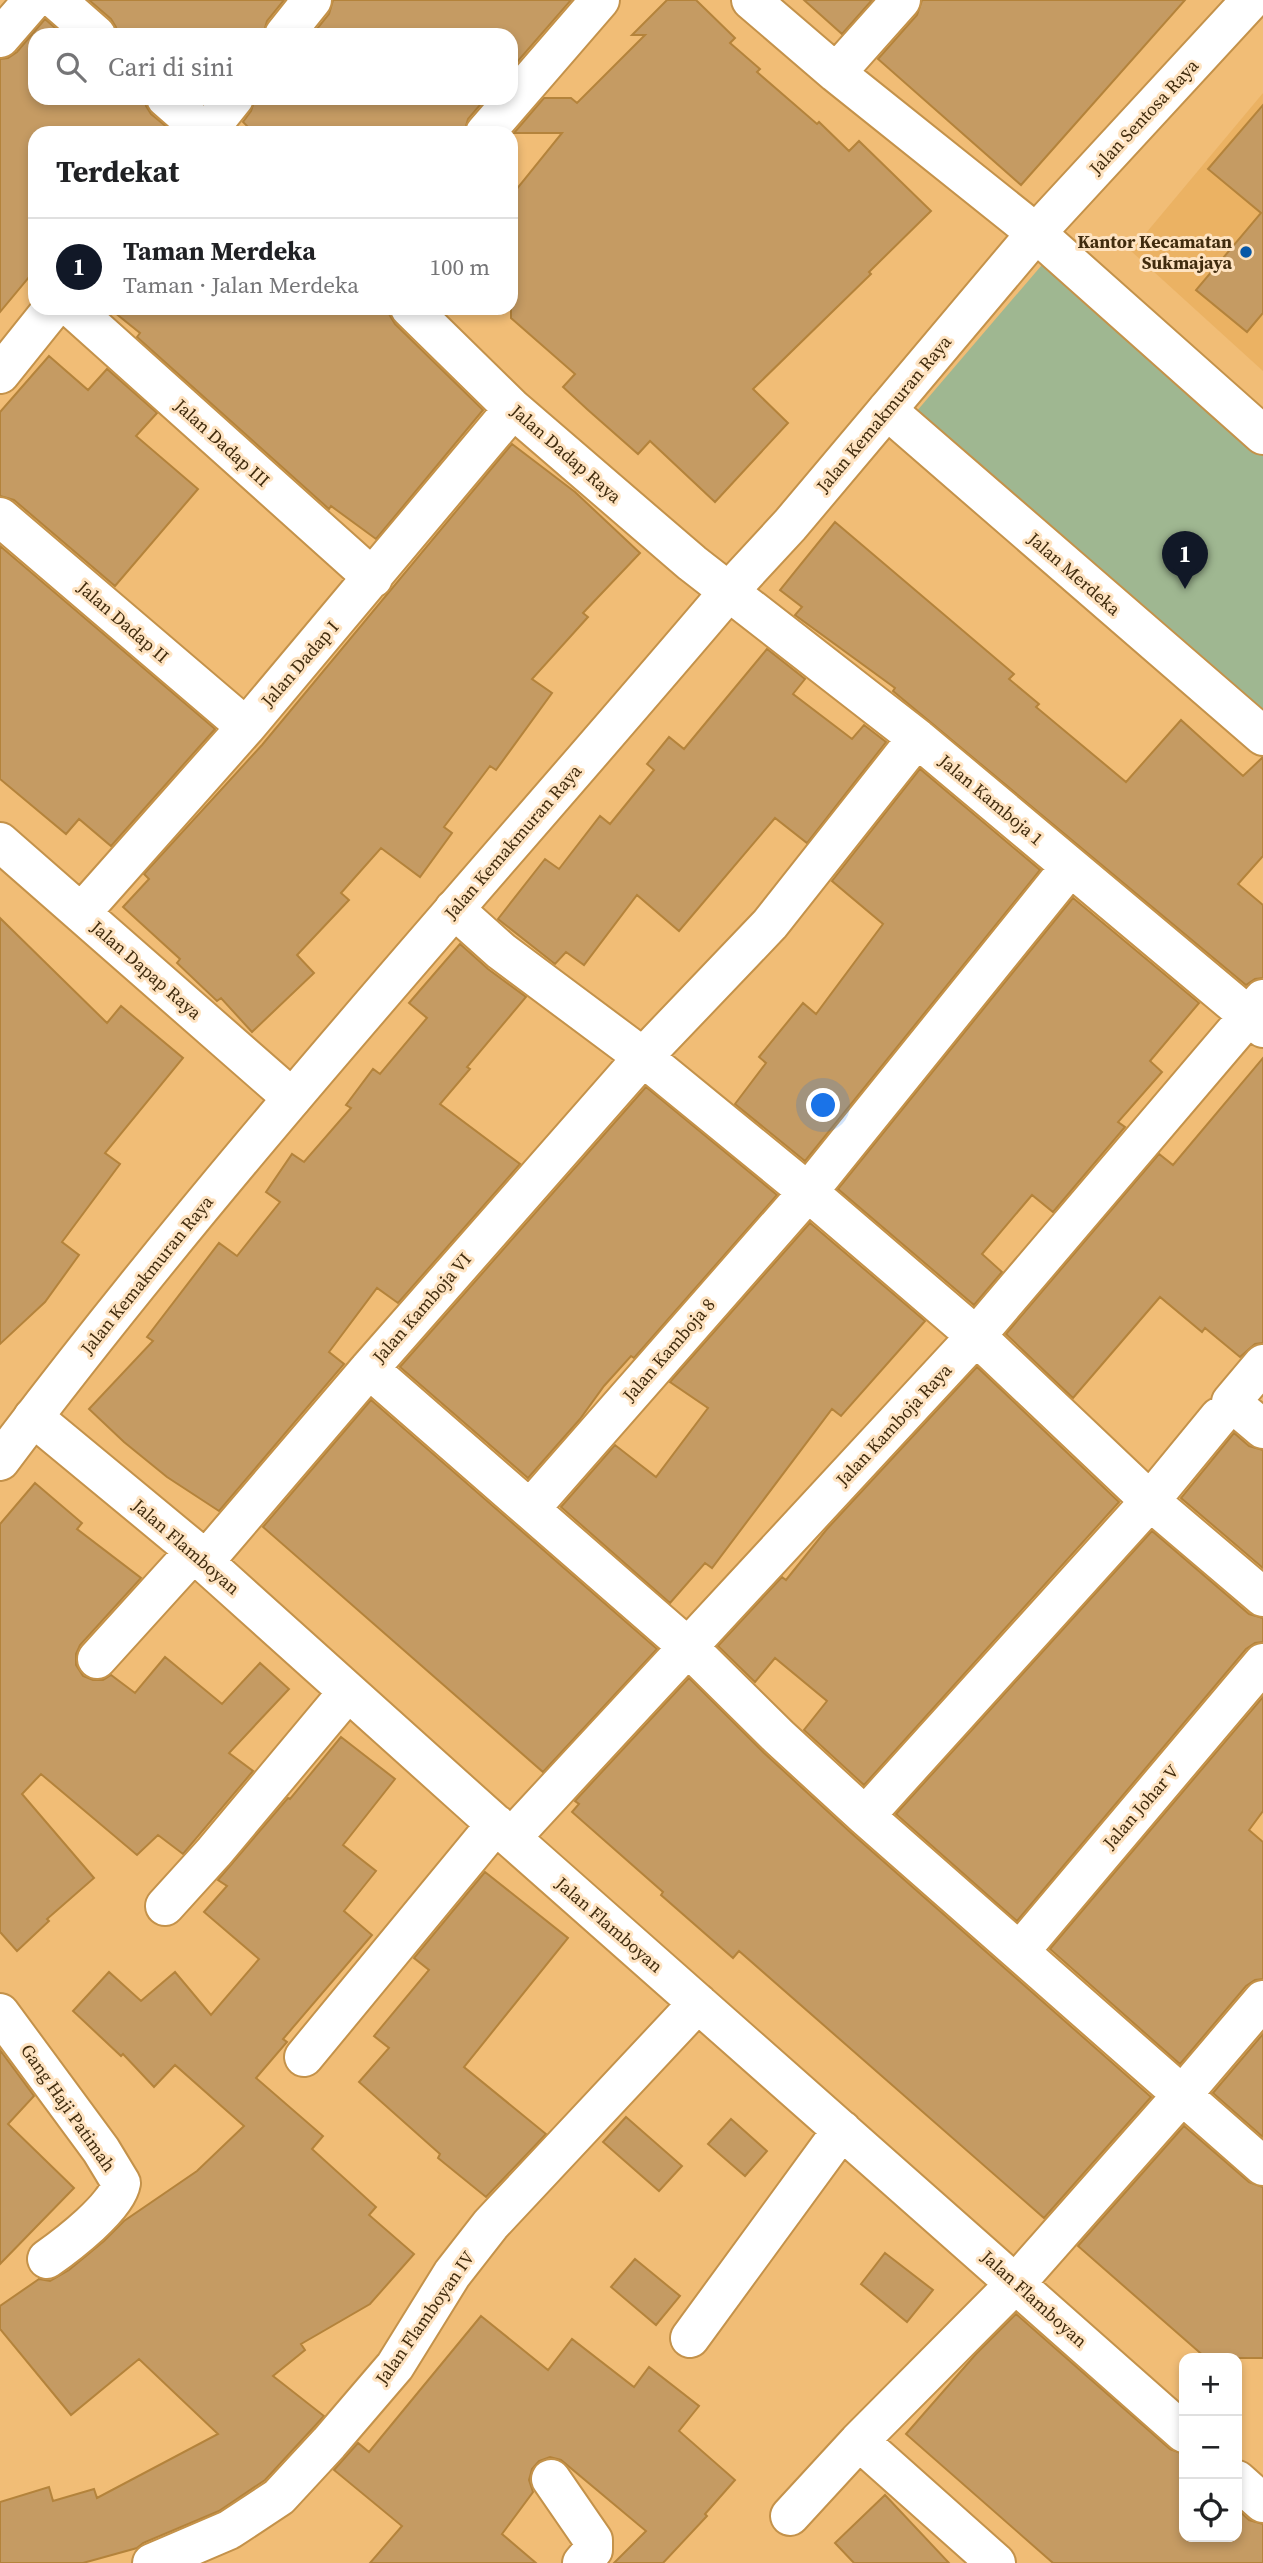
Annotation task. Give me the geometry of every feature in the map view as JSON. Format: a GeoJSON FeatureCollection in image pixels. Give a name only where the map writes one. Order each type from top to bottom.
{"type":"FeatureCollection","features":[{"type":"Feature","properties":{"kind":"street"},"geometry":{"type":"LineString","coordinates":[[0,38],[33,0]]}},
{"type":"Feature","properties":{"kind":"street"},"geometry":{"type":"LineString","coordinates":[[56,0],[88,28]]}},
{"type":"Feature","properties":{"kind":"street"},"geometry":{"type":"LineString","coordinates":[[290,28],[313,0]]}},
{"type":"Feature","properties":{"kind":"street"},"geometry":{"type":"LineString","coordinates":[[518,95],[600,0]]}},
{"type":"Feature","properties":{"kind":"street"},"geometry":{"type":"LineString","coordinates":[[751,0],[836,73],[1037,233],[1263,435]]}},
{"type":"Feature","properties":{"kind":"street"},"geometry":{"type":"LineString","coordinates":[[836,73],[901,0]]}},
{"type":"Feature","properties":{"kind":"street","name":"Jalan Sentosa Raya"},"geometry":{"type":"LineString","coordinates":[[1037,233],[1251,0]]}},
{"type":"Feature","properties":{"kind":"street"},"geometry":{"type":"LineString","coordinates":[[174,105],[198,126]]}},
{"type":"Feature","properties":{"kind":"street"},"geometry":{"type":"LineString","coordinates":[[212,126],[228,105]]}},
{"type":"Feature","properties":{"kind":"street"},"geometry":{"type":"LineString","coordinates":[[491,126],[509,105]]}},
{"type":"Feature","properties":{"kind":"street","name":"Jalan Kemakmuran Raya"},"geometry":{"type":"LineString","coordinates":[[0,1461],[139,1282],[292,1098],[730,590],[790,525],[1037,233]]}},
{"type":"Feature","properties":{"kind":"street"},"geometry":{"type":"LineString","coordinates":[[0,374],[47,315]]}},
{"type":"Feature","properties":{"kind":"street","name":"Jalan Dadap III"},"geometry":{"type":"LineString","coordinates":[[80,315],[373,578]]}},
{"type":"Feature","properties":{"kind":"street","name":"Jalan Dadap Raya"},"geometry":{"type":"LineString","coordinates":[[417,315],[513,410],[692,562],[730,590]]}},
{"type":"Feature","properties":{"kind":"street","name":"Jalan Dadap I"},"geometry":{"type":"LineString","coordinates":[[81,913],[246,727],[513,410]]}},
{"type":"Feature","properties":{"kind":"street","name":"Jalan Merdeka"},"geometry":{"type":"LineString","coordinates":[[887,410],[1263,736]]}},
{"type":"Feature","properties":{"kind":"street","name":"Jalan Dadap II"},"geometry":{"type":"LineString","coordinates":[[0,517],[246,727]]}},
{"type":"Feature","properties":{"kind":"street","name":"Jalan Kamboja 1"},"geometry":{"type":"LineString","coordinates":[[730,590],[917,738],[1070,867],[1258,1014]]}},
{"type":"Feature","properties":{"kind":"street","name":"Jalan Kamboja VI"},"geometry":{"type":"LineString","coordinates":[[97,1659],[200,1556],[369,1369],[643,1057],[770,924],[917,738]]}},
{"type":"Feature","properties":{"kind":"street","name":"Jalan Dapap Raya"},"geometry":{"type":"LineString","coordinates":[[0,842],[292,1098]]}},
{"type":"Feature","properties":{"kind":"street","name":"Jalan Kamboja 8"},"geometry":{"type":"LineString","coordinates":[[530,1508],[807,1192],[1070,867]]}},
{"type":"Feature","properties":{"kind":"street"},"geometry":{"type":"LineString","coordinates":[[454,909],[501,951],[643,1057],[807,1192],[976,1336],[1150,1501],[1263,1597]]}},
{"type":"Feature","properties":{"kind":"street","name":"Jalan Kamboja Raya"},"geometry":{"type":"LineString","coordinates":[[304,2057],[503,1831],[689,1648],[976,1336],[1258,1014]]}},
{"type":"Feature","properties":{"kind":"street"},"geometry":{"type":"LineString","coordinates":[[1263,1364],[1231,1402],[1263,1429]]}},
{"type":"Feature","properties":{"kind":"street"},"geometry":{"type":"LineString","coordinates":[[369,1369],[689,1648],[779,1737],[865,1816],[1263,2166]]}},
{"type":"Feature","properties":{"kind":"street","name":"Jalan Flamboyan"},"geometry":{"type":"LineString","coordinates":[[33,1417],[200,1556],[347,1693],[1179,2429]]}},
{"type":"Feature","properties":{"kind":"street"},"geometry":{"type":"LineString","coordinates":[[865,1816],[1150,1501],[1219,1417]]}},
{"type":"Feature","properties":{"kind":"street","name":"Jalan Johar V"},"geometry":{"type":"LineString","coordinates":[[1020,1951],[1263,1663]]}},
{"type":"Feature","properties":{"kind":"street"},"geometry":{"type":"LineString","coordinates":[[164,1906],[194,1875],[347,1693]]}},
{"type":"Feature","properties":{"kind":"street"},"geometry":{"type":"LineString","coordinates":[[790,2516],[859,2441],[1016,2283],[1263,2000]]}},
{"type":"Feature","properties":{"kind":"street","name":"Jalan Flamboyan IV"},"geometry":{"type":"LineString","coordinates":[[152,2563],[229,2530],[279,2497],[395,2367],[452,2274],[491,2224],[698,2003]]}},
{"type":"Feature","properties":{"kind":"street","name":"Gang Haji Patimah"},"geometry":{"type":"LineString","coordinates":[[0,2013],[101,2150],[121,2183],[120,2192],[90,2224],[47,2259]]}},
{"type":"Feature","properties":{"kind":"street"},"geometry":{"type":"LineString","coordinates":[[690,2338],[842,2130]]}},
{"type":"Feature","properties":{"kind":"street"},"geometry":{"type":"LineString","coordinates":[[859,2441],[996,2563]]}},
{"type":"Feature","properties":{"kind":"street"},"geometry":{"type":"LineString","coordinates":[[551,2479],[593,2540],[593,2550],[582,2563]]}},
{"type":"Feature","properties":{"kind":"street"},"geometry":{"type":"LineString","coordinates":[[1242,2484],[1263,2503]]}},
{"type":"Feature","properties":{"kind":"shaded area"},"geometry":{"type":"Polygon","coordinates":[[[1263,93],[1263,371],[1131,251],[1263,93]]]}},
{"type":"Feature","properties":{"kind":"green space"},"geometry":{"type":"Polygon","coordinates":[[[1047,259],[1263,453],[1263,724],[910,419],[1047,259]]]}},
{"type":"Feature","properties":{"kind":"building"},"geometry":{"type":"Polygon","coordinates":[[[89,0],[284,0],[267,21],[265,28],[116,28],[111,19],[89,0]]]}},
{"type":"Feature","properties":{"kind":"building"},"geometry":{"type":"Polygon","coordinates":[[[333,0],[571,0],[518,61],[518,28],[318,28],[329,14],[333,0]]]}},
{"type":"Feature","properties":{"kind":"building"},"geometry":{"type":"Polygon","coordinates":[[[667,0],[696,0],[735,38],[730,43],[760,69],[757,72],[817,124],[819,122],[849,151],[859,141],[931,211],[869,272],[871,274],[753,389],[788,423],[715,502],[650,441],[638,454],[588,410],[563,387],[575,374],[511,318],[511,315],[518,315],[518,187],[562,133],[518,133],[518,128],[544,98],[571,98],[577,103],[645,35],[632,35],[667,0]]]}},
{"type":"Feature","properties":{"kind":"building"},"geometry":{"type":"Polygon","coordinates":[[[804,0],[872,0],[842,34],[804,0]]]}},
{"type":"Feature","properties":{"kind":"building"},"geometry":{"type":"Polygon","coordinates":[[[922,0],[1185,0],[1021,185],[878,59],[917,15],[922,0]]]}},
{"type":"Feature","properties":{"kind":"building"},"geometry":{"type":"Polygon","coordinates":[[[45,19],[55,28],[37,28],[45,19]]]}},
{"type":"Feature","properties":{"kind":"building"},"geometry":{"type":"Polygon","coordinates":[[[28,39],[28,105],[146,105],[151,114],[166,126],[28,126],[28,278],[0,312],[0,59],[8,58],[28,39]]]}},
{"type":"Feature","properties":{"kind":"building"},"geometry":{"type":"Polygon","coordinates":[[[253,105],[480,105],[468,119],[466,126],[247,126],[243,122],[253,105]]]}},
{"type":"Feature","properties":{"kind":"building","name":"Kantor Kecamatan Sukmajaya"},"geometry":{"type":"Polygon","coordinates":[[[1263,105],[1263,313],[1247,332],[1196,290],[1261,213],[1208,169],[1263,105]]]}},
{"type":"Feature","properties":{"kind":"building"},"geometry":{"type":"Polygon","coordinates":[[[118,315],[390,315],[395,324],[483,410],[376,539],[331,506],[329,509],[137,337],[140,333],[118,315]]]}},
{"type":"Feature","properties":{"kind":"building"},"geometry":{"type":"Polygon","coordinates":[[[49,356],[88,390],[107,369],[157,413],[136,436],[198,489],[115,586],[14,500],[0,496],[0,412],[49,356]]]}},
{"type":"Feature","properties":{"kind":"building"},"geometry":{"type":"Polygon","coordinates":[[[512,444],[575,492],[640,553],[583,613],[588,617],[532,679],[552,693],[496,770],[490,766],[444,827],[452,833],[420,877],[381,848],[341,893],[349,900],[297,955],[314,973],[252,1032],[221,998],[217,1001],[177,963],[180,959],[123,907],[149,879],[144,874],[262,745],[512,444]]]}},
{"type":"Feature","properties":{"kind":"building"},"geometry":{"type":"Polygon","coordinates":[[[835,522],[1014,674],[1009,679],[1039,704],[1036,707],[1126,782],[1181,720],[1243,776],[1263,757],[1263,856],[1238,884],[1263,905],[1263,978],[1255,979],[1246,985],[893,691],[895,688],[795,615],[802,607],[780,590],[835,522]]]}},
{"type":"Feature","properties":{"kind":"building"},"geometry":{"type":"Polygon","coordinates":[[[0,546],[215,729],[111,846],[79,819],[66,834],[0,779],[0,546]]]}},
{"type":"Feature","properties":{"kind":"building"},"geometry":{"type":"Polygon","coordinates":[[[767,649],[805,679],[793,694],[852,739],[864,725],[886,742],[807,843],[775,818],[679,931],[637,895],[584,965],[566,952],[555,964],[498,919],[545,859],[559,869],[600,816],[610,824],[654,770],[647,764],[669,737],[684,749],[767,649]]]}},
{"type":"Feature","properties":{"kind":"building"},"geometry":{"type":"Polygon","coordinates":[[[920,769],[1040,870],[805,1161],[735,1104],[766,1063],[759,1057],[803,1003],[816,1014],[883,924],[832,881],[920,769]]]}},
{"type":"Feature","properties":{"kind":"building"},"geometry":{"type":"Polygon","coordinates":[[[1073,898],[1199,1003],[1150,1061],[1162,1072],[1118,1122],[1125,1127],[1053,1212],[1032,1195],[982,1254],[1002,1272],[974,1305],[838,1189],[1073,898]]]}},
{"type":"Feature","properties":{"kind":"building"},"geometry":{"type":"Polygon","coordinates":[[[0,918],[107,1023],[121,1006],[183,1058],[105,1153],[120,1164],[62,1242],[79,1255],[45,1302],[0,1344],[0,918]]]}},
{"type":"Feature","properties":{"kind":"building"},"geometry":{"type":"Polygon","coordinates":[[[460,944],[526,997],[467,1067],[470,1069],[440,1104],[520,1164],[398,1303],[377,1288],[329,1352],[344,1364],[219,1511],[167,1477],[89,1409],[153,1341],[147,1337],[219,1243],[237,1256],[280,1202],[266,1192],[292,1154],[304,1162],[351,1108],[346,1105],[373,1069],[380,1074],[427,1018],[409,1003],[460,944]]]}},
{"type":"Feature","properties":{"kind":"building"},"geometry":{"type":"Polygon","coordinates":[[[1263,1058],[1263,1343],[1255,1344],[1240,1357],[1205,1328],[1202,1332],[1160,1297],[1073,1398],[1006,1334],[1159,1154],[1173,1165],[1263,1058]]]}},
{"type":"Feature","properties":{"kind":"building"},"geometry":{"type":"Polygon","coordinates":[[[646,1087],[777,1195],[634,1358],[631,1356],[604,1386],[580,1419],[528,1478],[400,1367],[646,1087]]]}},
{"type":"Feature","properties":{"kind":"building"},"geometry":{"type":"Polygon","coordinates":[[[810,1223],[925,1321],[841,1416],[832,1409],[712,1568],[705,1563],[670,1603],[561,1507],[615,1445],[656,1477],[708,1408],[670,1382],[810,1223]]]}},
{"type":"Feature","properties":{"kind":"building"},"geometry":{"type":"Polygon","coordinates":[[[977,1367],[1119,1502],[864,1785],[804,1730],[827,1701],[775,1658],[755,1682],[718,1646],[782,1577],[786,1580],[827,1529],[977,1367]]]}},
{"type":"Feature","properties":{"kind":"building"},"geometry":{"type":"Polygon","coordinates":[[[371,1400],[657,1649],[543,1772],[263,1527],[371,1400]]]}},
{"type":"Feature","properties":{"kind":"building"},"geometry":{"type":"Polygon","coordinates":[[[1234,1433],[1249,1446],[1263,1450],[1263,1568],[1181,1498],[1234,1433]]]}},
{"type":"Feature","properties":{"kind":"building"},"geometry":{"type":"Polygon","coordinates":[[[35,1483],[82,1523],[77,1529],[141,1578],[80,1645],[76,1654],[76,1665],[83,1676],[103,1680],[111,1675],[135,1693],[165,1657],[222,1704],[260,1663],[289,1689],[229,1753],[253,1771],[183,1854],[158,1835],[137,1855],[41,1774],[22,1794],[94,1878],[47,1919],[49,1921],[17,1951],[0,1932],[0,1524],[35,1483]]]}},
{"type":"Feature","properties":{"kind":"building"},"geometry":{"type":"Polygon","coordinates":[[[1152,1531],[1249,1614],[1263,1618],[1263,1642],[1255,1643],[1246,1649],[1017,1921],[896,1814],[1152,1531]]]}},
{"type":"Feature","properties":{"kind":"building"},"geometry":{"type":"Polygon","coordinates":[[[689,1678],[764,1753],[850,1832],[1151,2097],[1044,2218],[739,1951],[733,1958],[572,1812],[579,1804],[575,1801],[689,1678]]]}},
{"type":"Feature","properties":{"kind":"building"},"geometry":{"type":"Polygon","coordinates":[[[1263,1697],[1263,1811],[1249,1830],[1263,1842],[1263,1979],[1255,1980],[1246,1986],[1180,2064],[1050,1949],[1263,1697]]]}},
{"type":"Feature","properties":{"kind":"building"},"geometry":{"type":"Polygon","coordinates":[[[341,1737],[395,1779],[343,1845],[376,1871],[344,1911],[372,1935],[283,2039],[287,2042],[256,2078],[323,2136],[312,2149],[376,2207],[369,2215],[414,2254],[370,2304],[301,2344],[305,2350],[273,2376],[324,2416],[265,2480],[219,2511],[137,2548],[83,2563],[0,2563],[0,2502],[49,2487],[53,2501],[94,2489],[97,2498],[218,2434],[139,2359],[71,2415],[0,2329],[0,2306],[39,2279],[50,2281],[69,2270],[124,2221],[197,2171],[244,2126],[175,2065],[154,2087],[123,2054],[121,2056],[73,2011],[109,1972],[141,2001],[175,1972],[211,2015],[259,1959],[204,1912],[227,1886],[218,1880],[341,1737]]]}},
{"type":"Feature","properties":{"kind":"building"},"geometry":{"type":"Polygon","coordinates":[[[485,1872],[568,1938],[464,2067],[546,2134],[486,2197],[438,2158],[440,2154],[359,2082],[389,2048],[374,2036],[429,1970],[414,1958],[485,1872]]]}},
{"type":"Feature","properties":{"kind":"building"},"geometry":{"type":"Polygon","coordinates":[[[1263,2034],[1263,2137],[1213,2093],[1263,2034]]]}},
{"type":"Feature","properties":{"kind":"building"},"geometry":{"type":"Polygon","coordinates":[[[0,2050],[34,2096],[8,2124],[74,2188],[0,2264],[0,2050]]]}},
{"type":"Feature","properties":{"kind":"building"},"geometry":{"type":"Polygon","coordinates":[[[626,2117],[682,2166],[659,2191],[603,2142],[626,2117]]]}},
{"type":"Feature","properties":{"kind":"building"},"geometry":{"type":"Polygon","coordinates":[[[731,2119],[767,2151],[745,2176],[708,2144],[731,2119]]]}},
{"type":"Feature","properties":{"kind":"building"},"geometry":{"type":"Polygon","coordinates":[[[1184,2126],[1249,2182],[1263,2187],[1263,2358],[1242,2358],[1242,2353],[1200,2353],[1078,2246],[1184,2126]]]}},
{"type":"Feature","properties":{"kind":"building"},"geometry":{"type":"Polygon","coordinates":[[[885,2253],[933,2290],[907,2322],[861,2284],[885,2253]]]}},
{"type":"Feature","properties":{"kind":"building"},"geometry":{"type":"Polygon","coordinates":[[[635,2259],[680,2296],[656,2325],[611,2287],[635,2259]]]}},
{"type":"Feature","properties":{"kind":"building"},"geometry":{"type":"Polygon","coordinates":[[[1016,2314],[1170,2449],[1179,2452],[1179,2542],[1242,2542],[1242,2514],[1249,2520],[1263,2524],[1263,2563],[1053,2563],[906,2434],[976,2354],[1016,2314]]]}},
{"type":"Feature","properties":{"kind":"building"},"geometry":{"type":"Polygon","coordinates":[[[481,2316],[548,2370],[572,2339],[634,2387],[649,2367],[699,2406],[679,2431],[735,2480],[705,2514],[707,2516],[663,2563],[614,2563],[646,2531],[561,2460],[550,2457],[539,2461],[532,2469],[529,2480],[533,2492],[502,2534],[536,2563],[370,2563],[402,2526],[334,2470],[358,2443],[369,2452],[481,2316]]]}},
{"type":"Feature","properties":{"kind":"building"},"geometry":{"type":"Polygon","coordinates":[[[885,2495],[949,2563],[854,2563],[835,2543],[885,2495]]]}},
{"type":"Feature","properties":{"kind":"place","name":"Kantor Kecamatan Sukmajaya"},"geometry":{"type":"Point","coordinates":[1246,252]}},
{"type":"Feature","properties":{"kind":"place","name":"Taman Merdeka"},"geometry":{"type":"Point","coordinates":[1185,589]}}]}
